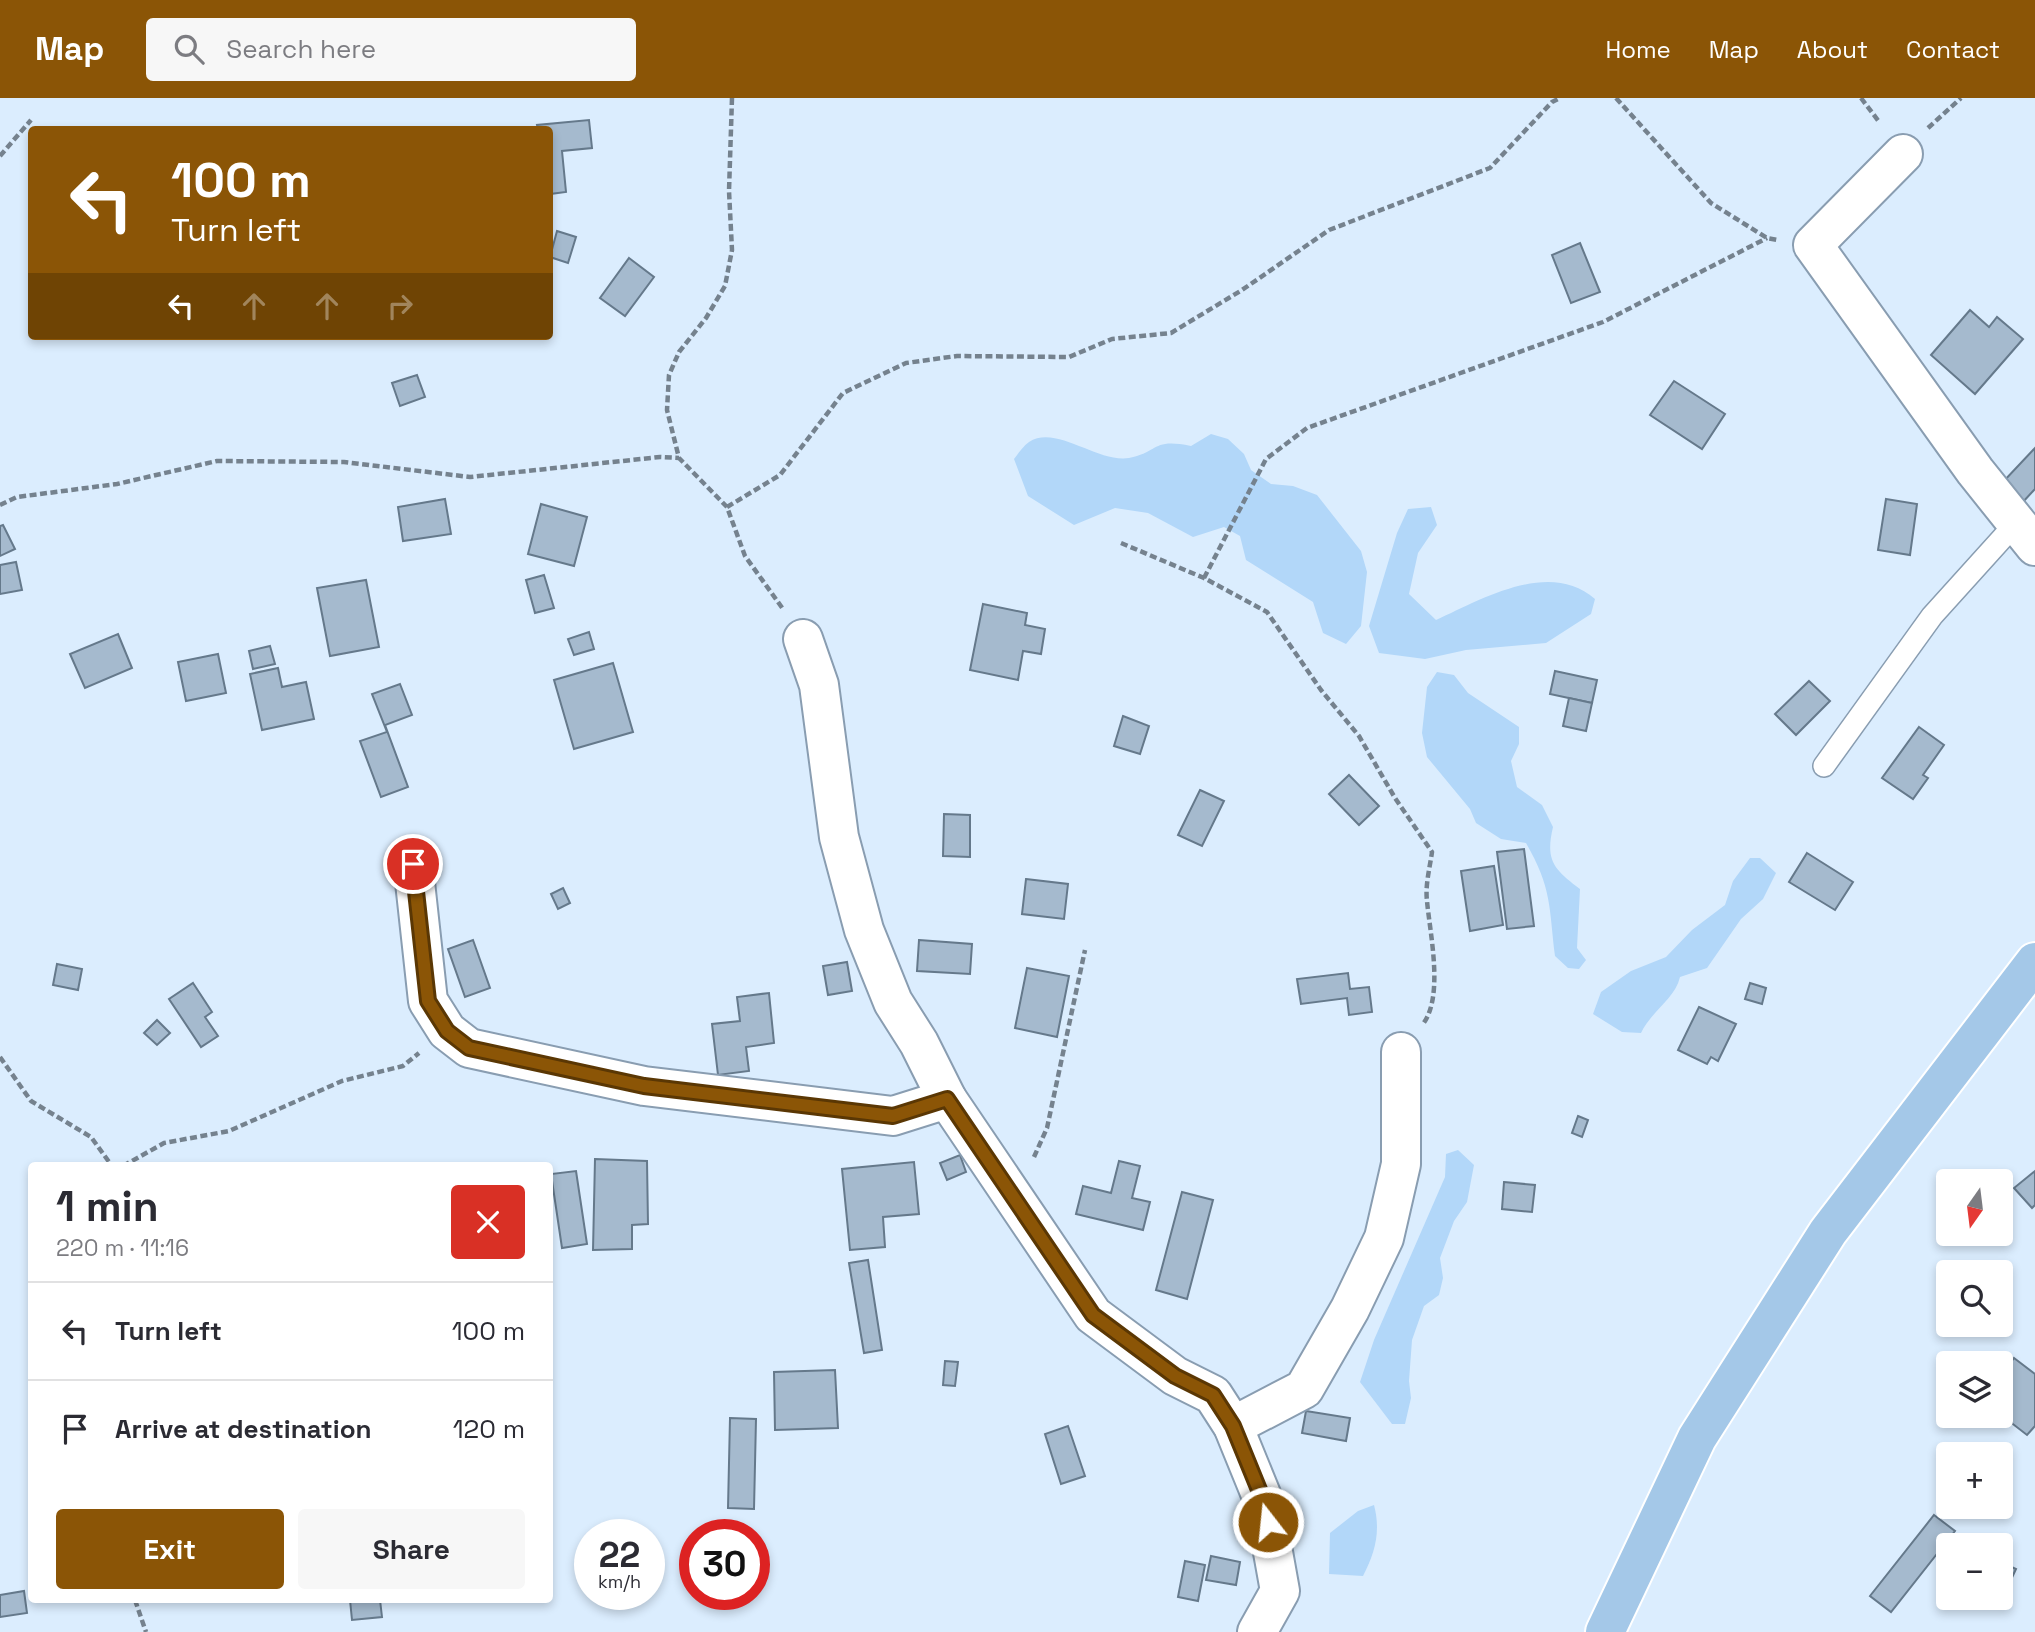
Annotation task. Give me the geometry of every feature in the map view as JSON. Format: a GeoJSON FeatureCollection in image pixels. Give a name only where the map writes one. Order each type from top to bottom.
{"type":"FeatureCollection","features":[{"type":"Feature","properties":{"kind":"main road"},"geometry":{"type":"LineString","coordinates":[[1605,1632],[1698,1438],[1828,1232],[2035,962]]}},
{"type":"Feature","properties":{"kind":"street"},"geometry":{"type":"LineString","coordinates":[[1903,154],[1813,245],[2026,535]]}},
{"type":"Feature","properties":{"kind":"street"},"geometry":{"type":"LineString","coordinates":[[803,639],[819,685],[839,837],[864,930],[893,1002],[919,1042],[947,1099],[1093,1315],[1175,1376],[1213,1395],[1233,1426],[1264,1502],[1280,1591],[1257,1632]]}},
{"type":"Feature","properties":{"kind":"street"},"geometry":{"type":"LineString","coordinates":[[413,864],[428,1001],[447,1031],[469,1048],[644,1086],[893,1116],[947,1099]]}},
{"type":"Feature","properties":{"kind":"street"},"geometry":{"type":"LineString","coordinates":[[1233,1426],[1304,1389],[1349,1309],[1384,1238],[1402,1164],[1401,1052]]}},
{"type":"Feature","properties":{"kind":"lane"},"geometry":{"type":"LineString","coordinates":[[1824,766],[1932,615],[2026,535]]}},
{"type":"Feature","properties":{"kind":"path"},"geometry":{"type":"LineString","coordinates":[[732,98],[729,191],[733,250],[725,286],[706,318],[679,352],[669,375],[667,410],[679,458],[727,507],[745,556],[803,639]]}},
{"type":"Feature","properties":{"kind":"path"},"geometry":{"type":"LineString","coordinates":[[727,507],[780,475],[843,393],[905,363],[957,356],[1069,357],[1112,339],[1171,333],[1242,290],[1329,230],[1490,168],[1552,102],[1560,98]]}},
{"type":"Feature","properties":{"kind":"path"},"geometry":{"type":"LineString","coordinates":[[1616,98],[1711,203],[1767,238],[1813,245]]}},
{"type":"Feature","properties":{"kind":"path"},"geometry":{"type":"LineString","coordinates":[[0,156],[31,120]]}},
{"type":"Feature","properties":{"kind":"path"},"geometry":{"type":"LineString","coordinates":[[1204,578],[1266,459],[1307,428],[1603,322],[1767,238]]}},
{"type":"Feature","properties":{"kind":"path"},"geometry":{"type":"LineString","coordinates":[[0,505],[17,497],[117,484],[217,461],[344,463],[470,477],[660,457],[679,458]]}},
{"type":"Feature","properties":{"kind":"path"},"geometry":{"type":"LineString","coordinates":[[1121,543],[1204,578],[1267,612],[1321,690],[1359,736],[1395,798],[1433,852],[1426,898],[1434,938],[1431,1013],[1401,1052]]}},
{"type":"Feature","properties":{"kind":"path"},"geometry":{"type":"LineString","coordinates":[[1015,1199],[1047,1128],[1085,950]]}},
{"type":"Feature","properties":{"kind":"path"},"geometry":{"type":"LineString","coordinates":[[130,1162],[164,1143],[229,1131],[342,1081],[403,1066],[447,1031]]}},
{"type":"Feature","properties":{"kind":"path"},"geometry":{"type":"LineString","coordinates":[[0,1057],[31,1101],[91,1137],[109,1162]]}},
{"type":"Feature","properties":{"kind":"path"},"geometry":{"type":"LineString","coordinates":[[136,1603],[146,1632]]}},
{"type":"Feature","properties":{"kind":"shaded area"},"geometry":{"type":"Polygon","coordinates":[[[1211,434],[1228,439],[1244,454],[1251,470],[1271,484],[1293,486],[1317,495],[1361,551],[1367,572],[1361,626],[1346,644],[1323,633],[1313,602],[1246,560],[1240,536],[1224,527],[1193,537],[1148,513],[1115,508],[1074,525],[1028,496],[1014,459],[1029,442],[1040,438],[1064,440],[1104,455],[1129,458],[1162,445],[1191,446],[1211,434]]]}},
{"type":"Feature","properties":{"kind":"shaded area"},"geometry":{"type":"Polygon","coordinates":[[[1431,507],[1437,525],[1418,553],[1409,594],[1436,620],[1474,602],[1516,587],[1558,582],[1577,588],[1595,599],[1591,614],[1546,643],[1466,650],[1425,659],[1379,653],[1369,626],[1397,533],[1408,509],[1431,507]]]}},
{"type":"Feature","properties":{"kind":"shaded area"},"geometry":{"type":"Polygon","coordinates":[[[1437,672],[1454,675],[1468,693],[1519,727],[1519,744],[1511,761],[1517,787],[1542,805],[1553,827],[1550,848],[1554,863],[1564,876],[1580,889],[1577,948],[1586,960],[1579,969],[1568,968],[1555,956],[1545,886],[1526,843],[1501,839],[1476,823],[1470,809],[1427,757],[1422,733],[1427,687],[1437,672]]]}},
{"type":"Feature","properties":{"kind":"shaded area"},"geometry":{"type":"Polygon","coordinates":[[[1750,858],[1760,858],[1776,873],[1763,899],[1741,919],[1707,968],[1680,977],[1673,992],[1641,1033],[1622,1032],[1593,1014],[1601,992],[1631,971],[1666,957],[1692,930],[1725,905],[1733,881],[1750,858]]]}},
{"type":"Feature","properties":{"kind":"shaded area"},"geometry":{"type":"Polygon","coordinates":[[[1458,1150],[1474,1165],[1467,1202],[1454,1221],[1440,1258],[1443,1278],[1439,1295],[1424,1306],[1412,1340],[1409,1381],[1411,1398],[1405,1424],[1392,1424],[1360,1382],[1374,1340],[1445,1177],[1446,1154],[1458,1150]]]}},
{"type":"Feature","properties":{"kind":"shaded area"},"geometry":{"type":"Polygon","coordinates":[[[1374,1505],[1376,1542],[1363,1576],[1329,1574],[1330,1533],[1358,1511],[1374,1505]]]}},
{"type":"Feature","properties":{"kind":"building"},"geometry":{"type":"Polygon","coordinates":[[[589,120],[592,148],[562,151],[566,192],[553,194],[553,126],[537,125],[589,120]]]}},
{"type":"Feature","properties":{"kind":"building"},"geometry":{"type":"Polygon","coordinates":[[[557,231],[576,237],[568,263],[553,258],[557,231]]]}},
{"type":"Feature","properties":{"kind":"building"},"geometry":{"type":"Polygon","coordinates":[[[1580,243],[1600,292],[1571,303],[1552,255],[1580,243]]]}},
{"type":"Feature","properties":{"kind":"building"},"geometry":{"type":"Polygon","coordinates":[[[629,258],[654,277],[625,316],[600,298],[629,258]]]}},
{"type":"Feature","properties":{"kind":"building"},"geometry":{"type":"Polygon","coordinates":[[[1970,310],[1989,327],[1997,317],[2023,339],[1975,394],[1931,355],[1970,310]]]}},
{"type":"Feature","properties":{"kind":"building"},"geometry":{"type":"Polygon","coordinates":[[[417,375],[425,397],[400,406],[392,383],[417,375]]]}},
{"type":"Feature","properties":{"kind":"building"},"geometry":{"type":"Polygon","coordinates":[[[1674,381],[1725,414],[1702,449],[1650,415],[1674,381]]]}},
{"type":"Feature","properties":{"kind":"building"},"geometry":{"type":"Polygon","coordinates":[[[2035,448],[2035,489],[2022,503],[2002,483],[2035,448]]]}},
{"type":"Feature","properties":{"kind":"building"},"geometry":{"type":"Polygon","coordinates":[[[445,499],[451,534],[403,541],[398,507],[445,499]]]}},
{"type":"Feature","properties":{"kind":"building"},"geometry":{"type":"Polygon","coordinates":[[[1886,499],[1917,504],[1910,555],[1878,550],[1886,499]]]}},
{"type":"Feature","properties":{"kind":"building"},"geometry":{"type":"Polygon","coordinates":[[[541,504],[587,517],[574,566],[528,554],[541,504]]]}},
{"type":"Feature","properties":{"kind":"building"},"geometry":{"type":"Polygon","coordinates":[[[3,525],[15,549],[0,556],[0,526],[3,525]]]}},
{"type":"Feature","properties":{"kind":"building"},"geometry":{"type":"Polygon","coordinates":[[[16,562],[22,590],[0,594],[0,565],[16,562]]]}},
{"type":"Feature","properties":{"kind":"building"},"geometry":{"type":"Polygon","coordinates":[[[544,575],[554,608],[535,613],[526,580],[544,575]]]}},
{"type":"Feature","properties":{"kind":"building"},"geometry":{"type":"Polygon","coordinates":[[[366,580],[379,647],[330,656],[317,588],[366,580]]]}},
{"type":"Feature","properties":{"kind":"building"},"geometry":{"type":"Polygon","coordinates":[[[983,604],[1027,613],[1025,625],[1045,629],[1041,654],[1023,651],[1018,680],[970,670],[983,604]]]}},
{"type":"Feature","properties":{"kind":"building"},"geometry":{"type":"Polygon","coordinates":[[[589,632],[594,649],[574,655],[568,639],[589,632]]]}},
{"type":"Feature","properties":{"kind":"building"},"geometry":{"type":"Polygon","coordinates":[[[118,634],[132,668],[85,688],[70,654],[118,634]]]}},
{"type":"Feature","properties":{"kind":"building"},"geometry":{"type":"Polygon","coordinates":[[[270,646],[275,664],[253,669],[249,651],[270,646]]]}},
{"type":"Feature","properties":{"kind":"building"},"geometry":{"type":"Polygon","coordinates":[[[218,654],[226,693],[186,701],[178,662],[218,654]]]}},
{"type":"Feature","properties":{"kind":"building"},"geometry":{"type":"Polygon","coordinates":[[[613,663],[633,732],[574,749],[554,680],[613,663]]]}},
{"type":"Feature","properties":{"kind":"building"},"geometry":{"type":"Polygon","coordinates":[[[278,668],[282,687],[306,682],[314,719],[262,730],[250,674],[278,668]]]}},
{"type":"Feature","properties":{"kind":"building"},"geometry":{"type":"Polygon","coordinates":[[[1555,671],[1597,680],[1592,703],[1550,694],[1555,671]]]}},
{"type":"Feature","properties":{"kind":"building"},"geometry":{"type":"Polygon","coordinates":[[[1809,681],[1830,701],[1796,735],[1775,714],[1809,681]]]}},
{"type":"Feature","properties":{"kind":"building"},"geometry":{"type":"Polygon","coordinates":[[[400,684],[412,715],[385,725],[408,787],[381,797],[360,741],[387,732],[372,694],[400,684]]]}},
{"type":"Feature","properties":{"kind":"building"},"geometry":{"type":"Polygon","coordinates":[[[1569,698],[1592,703],[1586,731],[1563,726],[1569,698]]]}},
{"type":"Feature","properties":{"kind":"building"},"geometry":{"type":"Polygon","coordinates":[[[1123,716],[1149,726],[1140,754],[1114,746],[1123,716]]]}},
{"type":"Feature","properties":{"kind":"building"},"geometry":{"type":"Polygon","coordinates":[[[1919,727],[1944,745],[1923,775],[1928,778],[1913,799],[1882,778],[1919,727]]]}},
{"type":"Feature","properties":{"kind":"building"},"geometry":{"type":"Polygon","coordinates":[[[1349,775],[1379,806],[1359,825],[1329,794],[1349,775]]]}},
{"type":"Feature","properties":{"kind":"building"},"geometry":{"type":"Polygon","coordinates":[[[1200,790],[1224,801],[1202,846],[1178,835],[1200,790]]]}},
{"type":"Feature","properties":{"kind":"building"},"geometry":{"type":"Polygon","coordinates":[[[944,814],[970,815],[970,857],[943,856],[944,814]]]}},
{"type":"Feature","properties":{"kind":"building"},"geometry":{"type":"Polygon","coordinates":[[[1524,849],[1534,926],[1507,929],[1497,852],[1524,849]]]}},
{"type":"Feature","properties":{"kind":"building"},"geometry":{"type":"Polygon","coordinates":[[[1807,853],[1853,882],[1835,910],[1789,882],[1807,853]]]}},
{"type":"Feature","properties":{"kind":"building"},"geometry":{"type":"Polygon","coordinates":[[[1494,866],[1503,925],[1470,931],[1461,871],[1494,866]]]}},
{"type":"Feature","properties":{"kind":"building"},"geometry":{"type":"Polygon","coordinates":[[[1026,879],[1068,884],[1064,919],[1022,914],[1026,879]]]}},
{"type":"Feature","properties":{"kind":"building"},"geometry":{"type":"Polygon","coordinates":[[[563,888],[570,903],[558,909],[551,894],[563,888]]]}},
{"type":"Feature","properties":{"kind":"building"},"geometry":{"type":"Polygon","coordinates":[[[473,940],[490,988],[465,997],[448,949],[473,940]]]}},
{"type":"Feature","properties":{"kind":"building"},"geometry":{"type":"Polygon","coordinates":[[[919,940],[972,944],[970,974],[917,971],[919,940]]]}},
{"type":"Feature","properties":{"kind":"building"},"geometry":{"type":"Polygon","coordinates":[[[847,962],[852,991],[828,995],[823,966],[847,962]]]}},
{"type":"Feature","properties":{"kind":"building"},"geometry":{"type":"Polygon","coordinates":[[[57,964],[82,969],[78,990],[53,985],[57,964]]]}},
{"type":"Feature","properties":{"kind":"building"},"geometry":{"type":"Polygon","coordinates":[[[1027,968],[1069,976],[1057,1037],[1015,1028],[1027,968]]]}},
{"type":"Feature","properties":{"kind":"building"},"geometry":{"type":"Polygon","coordinates":[[[1348,973],[1350,989],[1369,987],[1372,1012],[1349,1015],[1347,998],[1301,1004],[1297,979],[1348,973]]]}},
{"type":"Feature","properties":{"kind":"building"},"geometry":{"type":"Polygon","coordinates":[[[193,983],[212,1012],[205,1017],[218,1036],[201,1047],[169,999],[193,983]]]}},
{"type":"Feature","properties":{"kind":"building"},"geometry":{"type":"Polygon","coordinates":[[[1750,983],[1766,988],[1762,1004],[1745,999],[1750,983]]]}},
{"type":"Feature","properties":{"kind":"building"},"geometry":{"type":"Polygon","coordinates":[[[769,993],[774,1043],[746,1047],[749,1071],[718,1075],[712,1024],[740,1021],[737,997],[769,993]]]}},
{"type":"Feature","properties":{"kind":"building"},"geometry":{"type":"Polygon","coordinates":[[[1699,1007],[1736,1024],[1718,1061],[1711,1057],[1707,1064],[1678,1050],[1699,1007]]]}},
{"type":"Feature","properties":{"kind":"building"},"geometry":{"type":"Polygon","coordinates":[[[157,1020],[170,1033],[157,1045],[144,1033],[157,1020]]]}},
{"type":"Feature","properties":{"kind":"building"},"geometry":{"type":"Polygon","coordinates":[[[1578,1116],[1588,1120],[1582,1137],[1572,1133],[1578,1116]]]}},
{"type":"Feature","properties":{"kind":"building"},"geometry":{"type":"Polygon","coordinates":[[[960,1155],[966,1172],[947,1180],[940,1163],[960,1155]]]}},
{"type":"Feature","properties":{"kind":"building"},"geometry":{"type":"Polygon","coordinates":[[[595,1159],[647,1161],[648,1224],[632,1225],[632,1249],[593,1250],[595,1159]]]}},
{"type":"Feature","properties":{"kind":"building"},"geometry":{"type":"Polygon","coordinates":[[[1119,1161],[1140,1166],[1132,1198],[1150,1202],[1143,1230],[1076,1214],[1083,1186],[1111,1193],[1119,1161]]]}},
{"type":"Feature","properties":{"kind":"building"},"geometry":{"type":"Polygon","coordinates":[[[914,1162],[919,1214],[883,1217],[885,1247],[850,1250],[842,1169],[914,1162]]]}},
{"type":"Feature","properties":{"kind":"building"},"geometry":{"type":"Polygon","coordinates":[[[576,1171],[587,1244],[562,1248],[553,1174],[576,1171]]]}},
{"type":"Feature","properties":{"kind":"building"},"geometry":{"type":"Polygon","coordinates":[[[2035,1171],[2035,1205],[2032,1208],[2014,1188],[2035,1171]]]}},
{"type":"Feature","properties":{"kind":"building"},"geometry":{"type":"Polygon","coordinates":[[[1504,1182],[1535,1185],[1532,1212],[1502,1209],[1504,1182]]]}},
{"type":"Feature","properties":{"kind":"building"},"geometry":{"type":"Polygon","coordinates":[[[1182,1192],[1213,1200],[1187,1299],[1156,1290],[1182,1192]]]}},
{"type":"Feature","properties":{"kind":"building"},"geometry":{"type":"Polygon","coordinates":[[[868,1260],[882,1350],[864,1353],[849,1263],[868,1260]]]}},
{"type":"Feature","properties":{"kind":"building"},"geometry":{"type":"Polygon","coordinates":[[[2013,1359],[2035,1374],[2035,1426],[2027,1435],[2013,1424],[2013,1359]]]}},
{"type":"Feature","properties":{"kind":"building"},"geometry":{"type":"Polygon","coordinates":[[[945,1361],[958,1362],[955,1386],[943,1385],[945,1361]]]}},
{"type":"Feature","properties":{"kind":"building"},"geometry":{"type":"Polygon","coordinates":[[[835,1370],[838,1428],[775,1430],[774,1372],[835,1370]]]}},
{"type":"Feature","properties":{"kind":"building"},"geometry":{"type":"Polygon","coordinates":[[[1306,1411],[1350,1418],[1346,1441],[1302,1433],[1306,1411]]]}},
{"type":"Feature","properties":{"kind":"building"},"geometry":{"type":"Polygon","coordinates":[[[730,1418],[756,1419],[754,1509],[728,1508],[730,1418]]]}},
{"type":"Feature","properties":{"kind":"building"},"geometry":{"type":"Polygon","coordinates":[[[1068,1426],[1085,1476],[1061,1484],[1045,1434],[1068,1426]]]}},
{"type":"Feature","properties":{"kind":"building"},"geometry":{"type":"Polygon","coordinates":[[[1934,1515],[1955,1531],[1936,1533],[1936,1555],[1891,1612],[1870,1596],[1934,1515]]]}},
{"type":"Feature","properties":{"kind":"building"},"geometry":{"type":"Polygon","coordinates":[[[1211,1556],[1240,1562],[1236,1585],[1206,1580],[1211,1556]]]}},
{"type":"Feature","properties":{"kind":"building"},"geometry":{"type":"Polygon","coordinates":[[[1185,1561],[1205,1565],[1198,1601],[1178,1597],[1185,1561]]]}},
{"type":"Feature","properties":{"kind":"building"},"geometry":{"type":"Polygon","coordinates":[[[24,1591],[27,1613],[0,1617],[0,1595],[24,1591]]]}},
{"type":"Feature","properties":{"kind":"building"},"geometry":{"type":"Polygon","coordinates":[[[350,1603],[380,1603],[382,1617],[352,1620],[350,1603]]]}},
{"type":"Feature","properties":{"kind":"route"},"geometry":{"type":"LineString","coordinates":[[413,864],[428,1001],[447,1031],[469,1048],[505,1058],[644,1086],[893,1116],[947,1099],[1093,1315],[1175,1376],[1213,1395],[1233,1426],[1264,1502],[1268,1522]]}}]}
